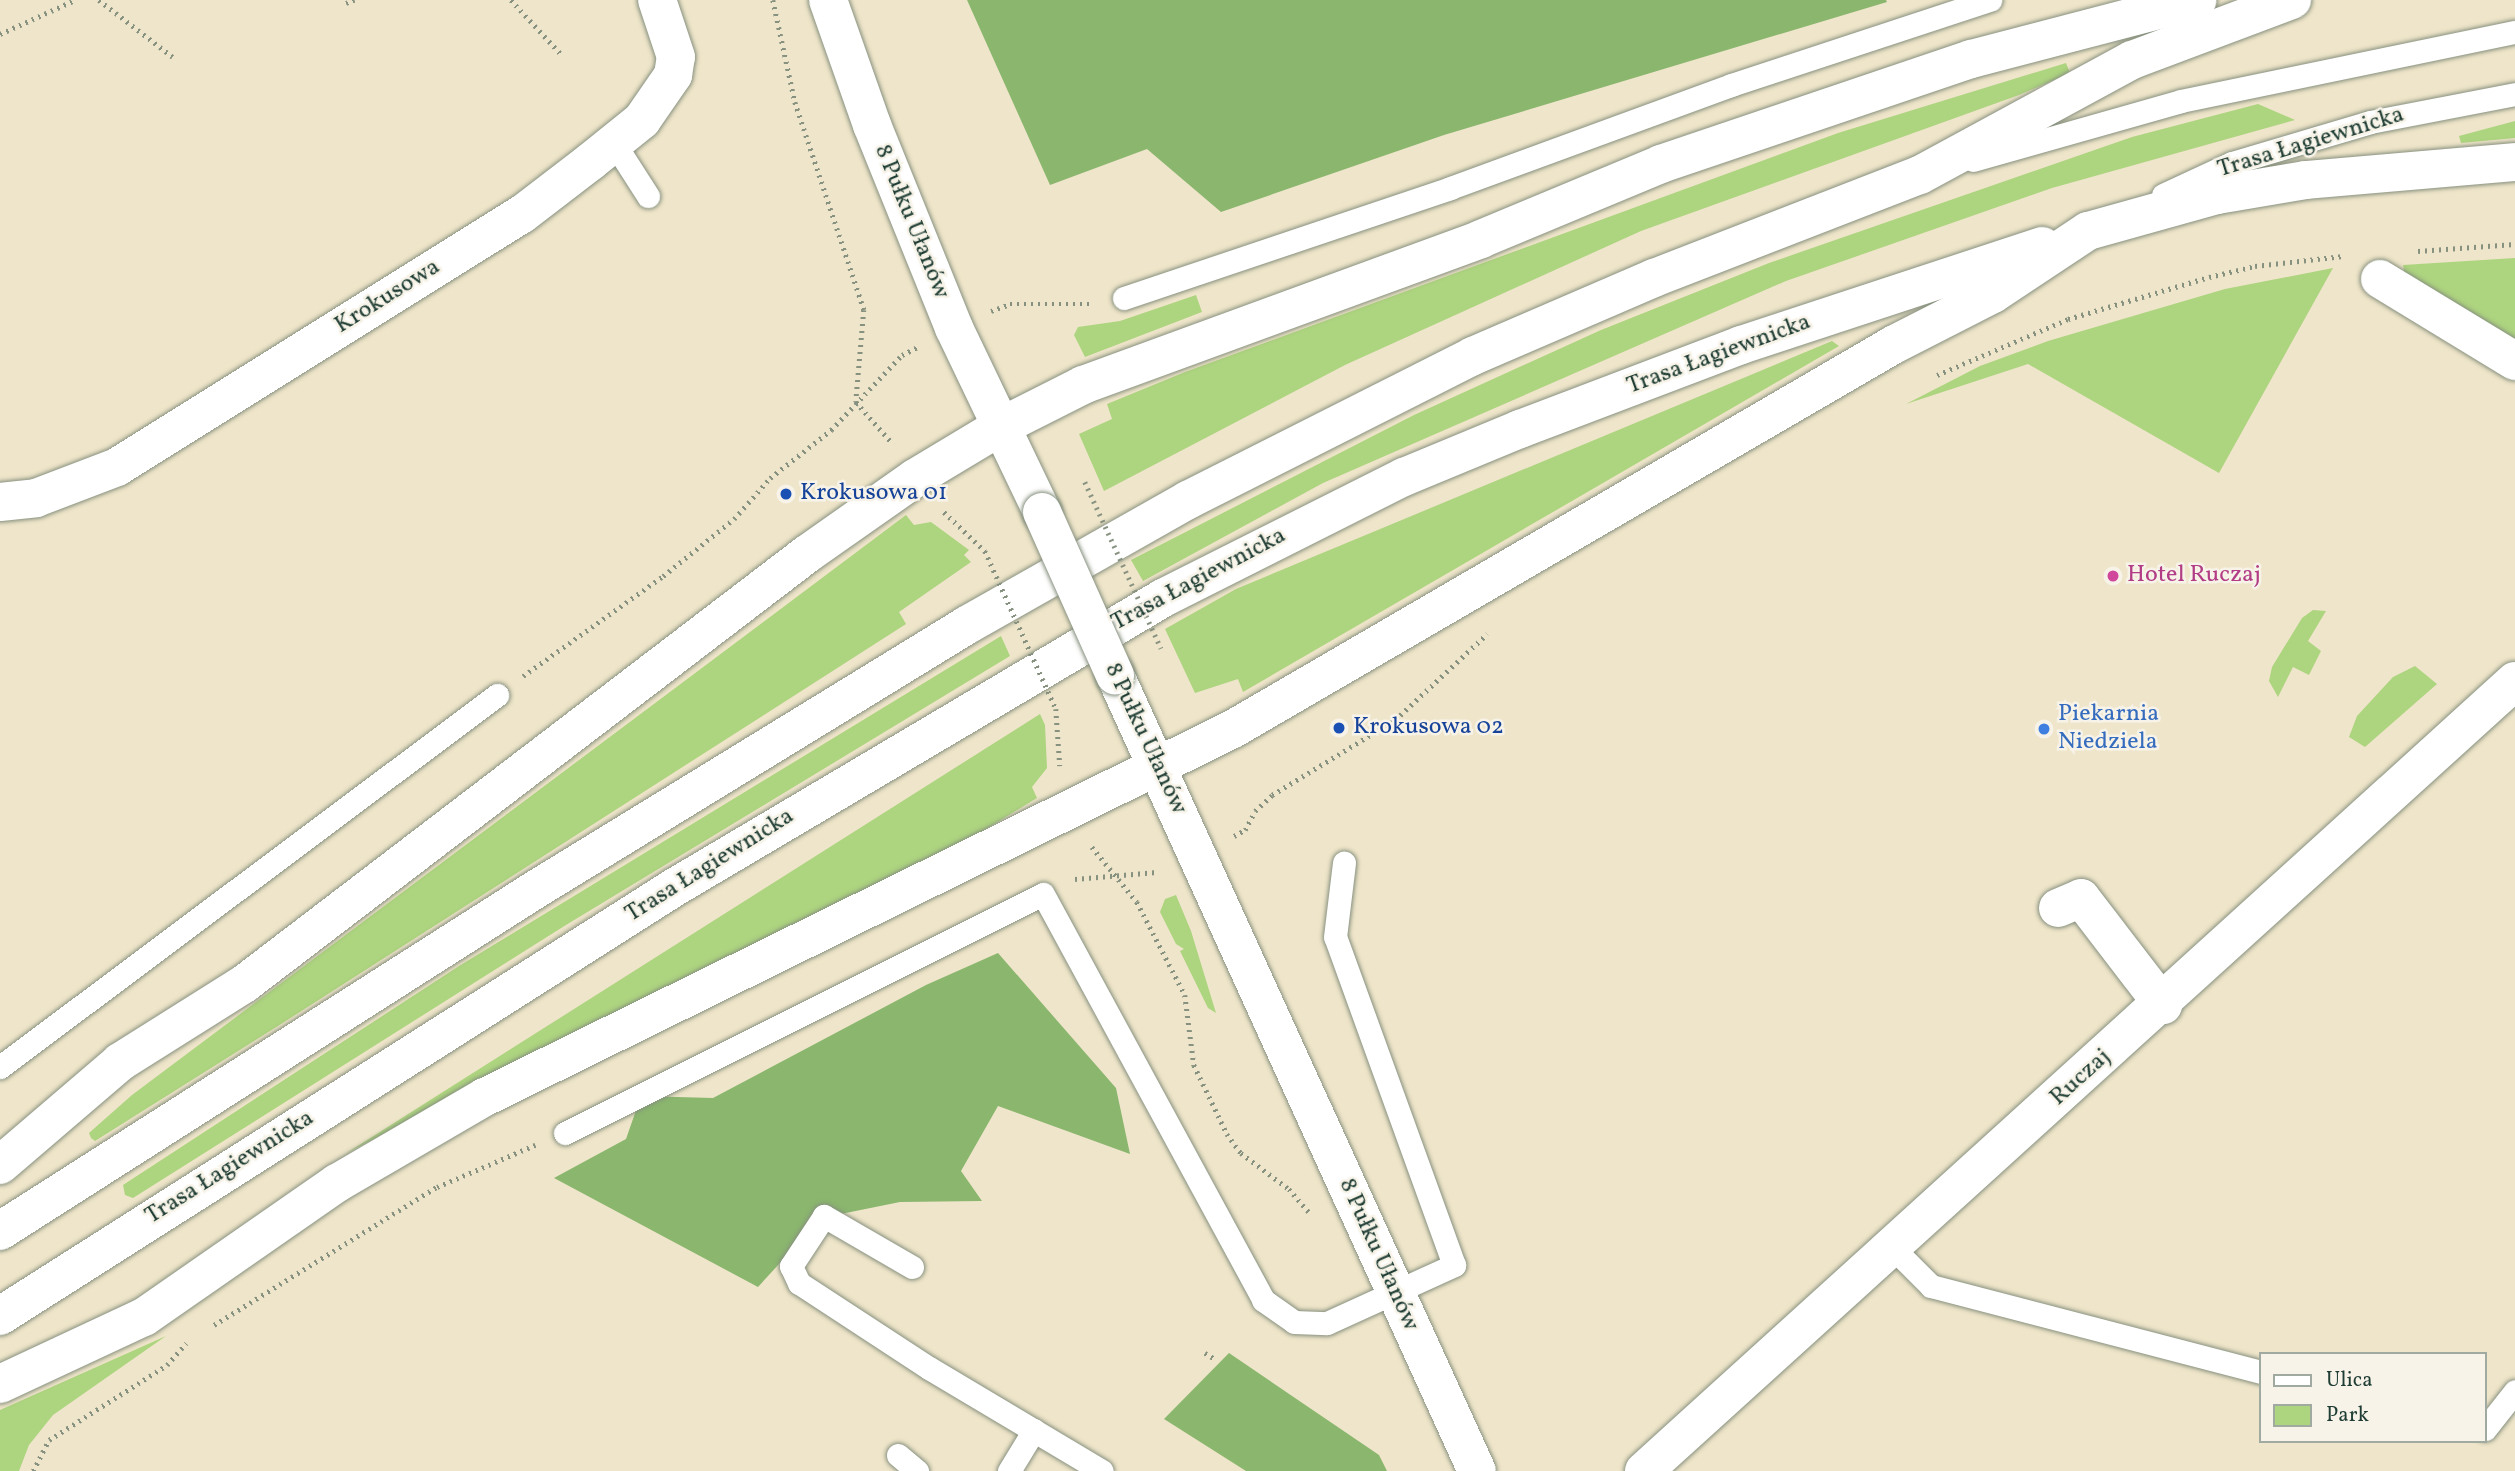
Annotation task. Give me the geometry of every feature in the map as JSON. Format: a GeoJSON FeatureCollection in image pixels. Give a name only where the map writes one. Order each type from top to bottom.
{"type":"FeatureCollection","features":[{"type":"Feature","properties":{"kind":"main road","name":"Krokusowa"},"geometry":{"type":"LineString","coordinates":[[0,502],[36,498],[117,467],[521,215],[642,120],[673,75],[676,57],[657,0]]}},
{"type":"Feature","properties":{"kind":"main road","name":"8 Pułku Ułanów"},"geometry":{"type":"LineString","coordinates":[[828,0],[872,125],[1000,427],[1042,512],[1477,1471]]}},
{"type":"Feature","properties":{"kind":"main road"},"geometry":{"type":"LineString","coordinates":[[0,1165],[120,1062],[244,984],[807,554],[915,478],[1000,427],[1083,385],[1480,239],[1661,164],[1970,59],[2197,0]]}},
{"type":"Feature","properties":{"kind":"main road"},"geometry":{"type":"LineString","coordinates":[[0,1231],[533,891],[967,625],[1188,499],[1473,356],[1654,278],[1920,176],[2132,60],[2292,0]]}},
{"type":"Feature","properties":{"kind":"main road"},"geometry":{"type":"LineString","coordinates":[[0,1384],[144,1317],[337,1183],[485,1097],[1157,768],[1265,711],[1893,345],[1993,294],[2088,230],[2217,195],[2306,180],[2515,162]]}},
{"type":"Feature","properties":{"kind":"main road","name":"Trasa Łagiewnicka"},"geometry":{"type":"LineString","coordinates":[[0,1316],[675,887],[998,692],[1175,591],[1392,483],[1520,429],[1741,345],[2088,230]]}},
{"type":"Feature","properties":{"kind":"main road"},"geometry":{"type":"LineString","coordinates":[[2392,265],[2515,361]]}},
{"type":"Feature","properties":{"kind":"main road","name":"Ruczaj"},"geometry":{"type":"LineString","coordinates":[[1644,1471],[2163,1004],[2515,681]]}},
{"type":"Feature","properties":{"kind":"main road"},"geometry":{"type":"LineString","coordinates":[[2057,908],[2081,898],[2163,1004]]}},
{"type":"Feature","properties":{"kind":"lane"},"geometry":{"type":"LineString","coordinates":[[1124,298],[1450,188],[1731,85],[1990,0]]}},
{"type":"Feature","properties":{"kind":"lane"},"geometry":{"type":"LineString","coordinates":[[1920,176],[2181,101],[2515,32]]}},
{"type":"Feature","properties":{"kind":"lane","name":"Trasa Łagiewnicka"},"geometry":{"type":"LineString","coordinates":[[2088,230],[2232,163],[2370,122],[2515,94]]}},
{"type":"Feature","properties":{"kind":"lane"},"geometry":{"type":"LineString","coordinates":[[614,143],[648,196]]}},
{"type":"Feature","properties":{"kind":"lane"},"geometry":{"type":"LineString","coordinates":[[0,1067],[497,695]]}},
{"type":"Feature","properties":{"kind":"lane"},"geometry":{"type":"LineString","coordinates":[[565,1133],[1043,894],[1264,1300],[1294,1322],[1311,1326],[1395,1294],[1454,1265],[1335,937],[1344,863]]}},
{"type":"Feature","properties":{"kind":"lane"},"geometry":{"type":"LineString","coordinates":[[912,1267],[824,1216],[792,1266],[799,1283],[1102,1471]]}},
{"type":"Feature","properties":{"kind":"lane"},"geometry":{"type":"LineString","coordinates":[[1892,1247],[1931,1286],[2260,1372]]}},
{"type":"Feature","properties":{"kind":"lane"},"geometry":{"type":"LineString","coordinates":[[2487,1426],[2515,1391]]}},
{"type":"Feature","properties":{"kind":"lane"},"geometry":{"type":"LineString","coordinates":[[1009,1471],[1034,1430]]}},
{"type":"Feature","properties":{"kind":"lane"},"geometry":{"type":"LineString","coordinates":[[898,1455],[917,1471]]}},
{"type":"Feature","properties":{"kind":"path"},"geometry":{"type":"LineString","coordinates":[[0,34],[75,0]]}},
{"type":"Feature","properties":{"kind":"path"},"geometry":{"type":"LineString","coordinates":[[99,0],[173,57]]}},
{"type":"Feature","properties":{"kind":"path"},"geometry":{"type":"LineString","coordinates":[[345,4],[355,0]]}},
{"type":"Feature","properties":{"kind":"path"},"geometry":{"type":"LineString","coordinates":[[511,0],[562,55]]}},
{"type":"Feature","properties":{"kind":"path"},"geometry":{"type":"LineString","coordinates":[[773,0],[795,102],[864,310],[856,402],[889,438]]}},
{"type":"Feature","properties":{"kind":"path"},"geometry":{"type":"LineString","coordinates":[[2392,265],[2515,244]]}},
{"type":"Feature","properties":{"kind":"path"},"geometry":{"type":"LineString","coordinates":[[1923,382],[2068,319],[2196,281],[2255,266],[2349,256]]}},
{"type":"Feature","properties":{"kind":"path"},"geometry":{"type":"LineString","coordinates":[[993,310],[1010,304],[1085,304],[1124,298]]}},
{"type":"Feature","properties":{"kind":"path"},"geometry":{"type":"LineString","coordinates":[[497,695],[663,576],[734,519],[770,478],[831,430],[902,355]]}},
{"type":"Feature","properties":{"kind":"path"},"geometry":{"type":"LineString","coordinates":[[1085,482],[1161,648]]}},
{"type":"Feature","properties":{"kind":"path"},"geometry":{"type":"LineString","coordinates":[[937,505],[985,551],[1055,707],[1060,723],[1059,771]]}},
{"type":"Feature","properties":{"kind":"path"},"geometry":{"type":"LineString","coordinates":[[1235,836],[1245,830],[1255,811],[1272,795],[1395,720],[1489,633]]}},
{"type":"Feature","properties":{"kind":"path"},"geometry":{"type":"LineString","coordinates":[[1090,844],[1150,922],[1185,995],[1194,1065],[1227,1134],[1265,1175],[1289,1189]]}},
{"type":"Feature","properties":{"kind":"path"},"geometry":{"type":"LineString","coordinates":[[1043,894],[1070,881],[1113,874],[1161,871]]}},
{"type":"Feature","properties":{"kind":"path"},"geometry":{"type":"LineString","coordinates":[[209,1328],[437,1187],[565,1133]]}},
{"type":"Feature","properties":{"kind":"path"},"geometry":{"type":"LineString","coordinates":[[33,1471],[50,1440],[167,1365],[198,1335]]}},
{"type":"Feature","properties":{"kind":"path"},"geometry":{"type":"LineString","coordinates":[[1205,1353],[1215,1359]]}},
{"type":"Feature","properties":{"kind":"green space"},"geometry":{"type":"Polygon","coordinates":[[[967,0],[1887,2],[1444,135],[1221,212],[1147,149],[1050,185],[967,0]]]}},
{"type":"Feature","properties":{"kind":"green space"},"geometry":{"type":"Polygon","coordinates":[[[2066,63],[2070,73],[2019,95],[1641,231],[1345,365],[1104,491],[1079,434],[1112,419],[1107,404],[1185,372],[1838,133],[2066,63]]]}},
{"type":"Feature","properties":{"kind":"green space"},"geometry":{"type":"Polygon","coordinates":[[[2258,104],[2295,120],[2052,188],[1786,281],[1323,483],[1143,581],[1131,560],[1414,415],[1601,330],[1769,263],[2132,137],[2258,104]]]}},
{"type":"Feature","properties":{"kind":"green space"},"geometry":{"type":"Polygon","coordinates":[[[2515,121],[2515,138],[2461,143],[2459,136],[2515,121]]]}},
{"type":"Feature","properties":{"kind":"green space"},"geometry":{"type":"Polygon","coordinates":[[[2515,258],[2515,347],[2406,280],[2403,265],[2515,258]]]}},
{"type":"Feature","properties":{"kind":"green space"},"geometry":{"type":"Polygon","coordinates":[[[2333,268],[2219,473],[2028,364],[1906,404],[1980,366],[2048,341],[2225,289],[2333,268]]]}},
{"type":"Feature","properties":{"kind":"green space"},"geometry":{"type":"Polygon","coordinates":[[[1196,295],[1202,312],[1085,357],[1074,335],[1078,327],[1120,321],[1196,295]]]}},
{"type":"Feature","properties":{"kind":"green space"},"geometry":{"type":"Polygon","coordinates":[[[1832,341],[1839,346],[1243,692],[1238,679],[1195,693],[1165,629],[1236,589],[1832,341]]]}},
{"type":"Feature","properties":{"kind":"green space"},"geometry":{"type":"Polygon","coordinates":[[[906,515],[914,525],[931,522],[969,550],[964,555],[971,562],[899,612],[906,624],[278,1026],[95,1141],[91,1138],[89,1133],[132,1095],[906,515]]]}},
{"type":"Feature","properties":{"kind":"green space"},"geometry":{"type":"Polygon","coordinates":[[[2313,610],[2326,611],[2308,641],[2321,651],[2309,675],[2293,667],[2278,697],[2269,681],[2272,667],[2302,618],[2313,610]]]}},
{"type":"Feature","properties":{"kind":"green space"},"geometry":{"type":"Polygon","coordinates":[[[1001,636],[1010,656],[566,925],[133,1198],[125,1195],[123,1185],[459,966],[1001,636]]]}},
{"type":"Feature","properties":{"kind":"green space"},"geometry":{"type":"Polygon","coordinates":[[[2415,666],[2437,684],[2365,747],[2349,737],[2357,716],[2393,677],[2415,666]]]}},
{"type":"Feature","properties":{"kind":"green space"},"geometry":{"type":"Polygon","coordinates":[[[1040,714],[1045,725],[1047,768],[1032,787],[1037,798],[924,867],[610,1016],[345,1154],[1040,714]]]}},
{"type":"Feature","properties":{"kind":"green space"},"geometry":{"type":"Polygon","coordinates":[[[1176,895],[1191,931],[1216,1013],[1208,1008],[1180,951],[1184,949],[1176,944],[1160,912],[1165,899],[1176,895]]]}},
{"type":"Feature","properties":{"kind":"green space"},"geometry":{"type":"Polygon","coordinates":[[[998,953],[1116,1088],[1130,1154],[998,1106],[961,1171],[982,1201],[900,1202],[821,1218],[758,1287],[554,1178],[626,1139],[641,1096],[713,1098],[926,985],[998,953]]]}},
{"type":"Feature","properties":{"kind":"green space"},"geometry":{"type":"Polygon","coordinates":[[[166,1336],[53,1415],[29,1445],[19,1471],[0,1471],[0,1410],[166,1336]]]}},
{"type":"Feature","properties":{"kind":"green space"},"geometry":{"type":"Polygon","coordinates":[[[1229,1353],[1379,1455],[1387,1471],[1246,1471],[1164,1419],[1229,1353]]]}},
{"type":"Feature","properties":{"kind":"place","name":"Krokusowa 01"},"geometry":{"type":"Point","coordinates":[786,494]}},
{"type":"Feature","properties":{"kind":"place","name":"Hotel Ruczaj"},"geometry":{"type":"Point","coordinates":[2113,576]}},
{"type":"Feature","properties":{"kind":"place","name":"Krokusowa 02"},"geometry":{"type":"Point","coordinates":[1339,728]}},
{"type":"Feature","properties":{"kind":"place","name":"Piekarnia Niedziela"},"geometry":{"type":"Point","coordinates":[2044,729]}}]}
